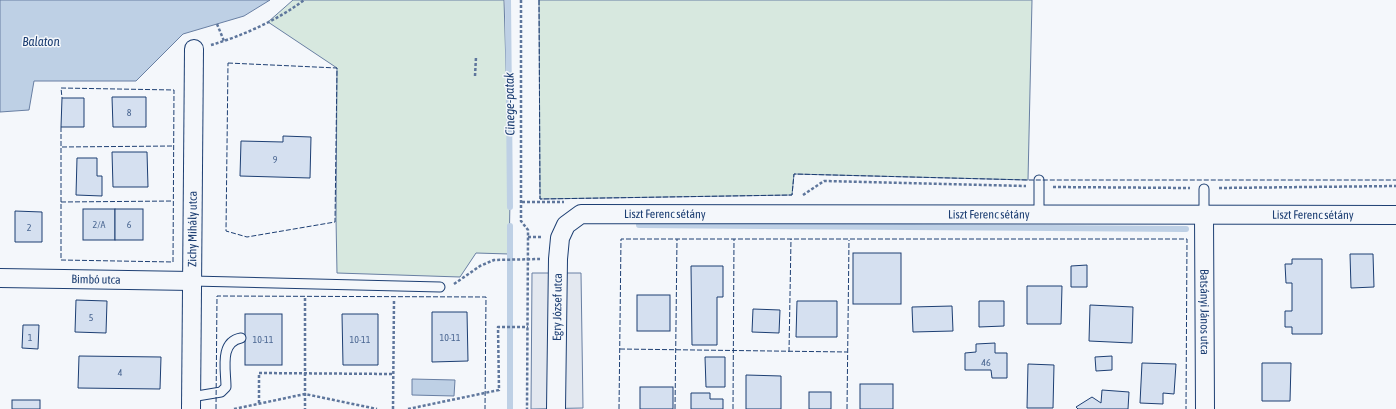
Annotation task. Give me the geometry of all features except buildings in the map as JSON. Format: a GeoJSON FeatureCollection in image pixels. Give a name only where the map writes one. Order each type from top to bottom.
{"type":"FeatureCollection","features":[{"type":"Feature","properties":{"kind":"street","name":"Zichy Mihály utca"},"geometry":{"type":"LineString","coordinates":[[191,403],[194,49]]}},
{"type":"Feature","properties":{"kind":"street","name":"Liszt Ferenc sétány"},"geometry":{"type":"LineString","coordinates":[[576,208],[1039,216],[1396,215]]}},
{"type":"Feature","properties":{"kind":"street","name":"Egry József utca"},"geometry":{"type":"LineString","coordinates":[[556,409],[558,259],[560,238],[576,208]]}},
{"type":"Feature","properties":{"kind":"street","name":"Batsányi János utca"},"geometry":{"type":"LineString","coordinates":[[1204,215],[1206,409]]}},
{"type":"Feature","properties":{"kind":"street","name":"Bimbó utca"},"geometry":{"type":"LineString","coordinates":[[0,278],[192,281]]}},
{"type":"Feature","properties":{"kind":"lane"},"geometry":{"type":"LineString","coordinates":[[1039,183],[1039,216]]}},
{"type":"Feature","properties":{"kind":"lane"},"geometry":{"type":"LineString","coordinates":[[1204,189],[1204,215]]}},
{"type":"Feature","properties":{"kind":"lane"},"geometry":{"type":"LineString","coordinates":[[192,281],[440,287]]}},
{"type":"Feature","properties":{"kind":"lane"},"geometry":{"type":"LineString","coordinates":[[191,403],[221,392],[226,387],[225,354],[229,345],[234,339],[241,338]]}},
{"type":"Feature","properties":{"kind":"path"},"geometry":{"type":"LineString","coordinates":[[194,49],[224,41],[268,22],[294,8],[304,0]]}},
{"type":"Feature","properties":{"kind":"path"},"geometry":{"type":"LineString","coordinates":[[521,0],[521,221],[528,230],[527,409]]}},
{"type":"Feature","properties":{"kind":"path"},"geometry":{"type":"LineString","coordinates":[[217,24],[224,41]]}},
{"type":"Feature","properties":{"kind":"path"},"geometry":{"type":"LineString","coordinates":[[475,76],[476,57]]}},
{"type":"Feature","properties":{"kind":"path"},"geometry":{"type":"LineString","coordinates":[[800,196],[824,181],[1039,183],[1204,189],[1396,186]]}},
{"type":"Feature","properties":{"kind":"path"},"geometry":{"type":"LineString","coordinates":[[522,202],[576,208]]}},
{"type":"Feature","properties":{"kind":"path"},"geometry":{"type":"LineString","coordinates":[[440,287],[453,285],[480,266],[494,260],[521,259]]}},
{"type":"Feature","properties":{"kind":"path"},"geometry":{"type":"LineString","coordinates":[[305,284],[305,409]]}},
{"type":"Feature","properties":{"kind":"path"},"geometry":{"type":"LineString","coordinates":[[393,409],[395,286]]}},
{"type":"Feature","properties":{"kind":"path"},"geometry":{"type":"LineString","coordinates":[[408,409],[499,390],[498,327],[528,327]]}},
{"type":"Feature","properties":{"kind":"path"},"geometry":{"type":"LineString","coordinates":[[260,403],[259,373],[393,374]]}},
{"type":"Feature","properties":{"kind":"path"},"geometry":{"type":"LineString","coordinates":[[234,409],[305,394],[377,409]]}},
{"type":"Feature","properties":{"kind":"shaded area"},"geometry":{"type":"Polygon","coordinates":[[[293,0],[504,0],[510,200],[509,254],[476,253],[460,277],[337,273],[337,68],[268,22],[293,0]]]}},
{"type":"Feature","properties":{"kind":"shaded area"},"geometry":{"type":"Polygon","coordinates":[[[539,0],[1032,0],[1028,180],[794,174],[792,195],[540,199],[539,0]]]}},
{"type":"Feature","properties":{"kind":"shaded area"},"geometry":{"type":"Polygon","coordinates":[[[532,273],[581,273],[583,408],[531,409],[532,273]]]}},
{"type":"Feature","properties":{"kind":"water","name":"Balaton"},"geometry":{"type":"Polygon","coordinates":[[[0,0],[270,0],[244,16],[183,34],[136,81],[34,81],[29,110],[0,112],[0,0]]]}},
{"type":"Feature","properties":{"kind":"water"},"geometry":{"type":"Polygon","coordinates":[[[412,379],[455,380],[454,396],[412,395],[412,379]]]}},
{"type":"Feature","properties":{"kind":"waterway","name":"Cinege-patak"},"geometry":{"type":"LineString","coordinates":[[508,0],[510,207]]}},
{"type":"Feature","properties":{"kind":"waterway"},"geometry":{"type":"LineString","coordinates":[[639,225],[1186,229]]}},
{"type":"Feature","properties":{"kind":"waterway","name":"Cinege-patak"},"geometry":{"type":"LineString","coordinates":[[510,226],[510,409]]}},
{"type":"Feature","properties":{"kind":"fence"},"geometry":{"type":"LineString","coordinates":[[539,0],[540,199],[792,195],[794,174],[1028,180],[1396,180]]}},
{"type":"Feature","properties":{"kind":"fence"},"geometry":{"type":"LineString","coordinates":[[228,63],[337,68],[335,222],[247,237],[226,231],[228,63]]}},
{"type":"Feature","properties":{"kind":"fence"},"geometry":{"type":"LineString","coordinates":[[61,127],[61,260],[173,262],[174,90],[61,88],[62,98]]}},
{"type":"Feature","properties":{"kind":"fence"},"geometry":{"type":"LineString","coordinates":[[62,147],[173,146]]}},
{"type":"Feature","properties":{"kind":"fence"},"geometry":{"type":"LineString","coordinates":[[61,202],[173,201]]}},
{"type":"Feature","properties":{"kind":"fence"},"geometry":{"type":"LineString","coordinates":[[619,409],[621,239],[1187,239],[1186,409]]}},
{"type":"Feature","properties":{"kind":"fence"},"geometry":{"type":"LineString","coordinates":[[675,409],[677,239]]}},
{"type":"Feature","properties":{"kind":"fence"},"geometry":{"type":"LineString","coordinates":[[733,409],[734,239]]}},
{"type":"Feature","properties":{"kind":"fence"},"geometry":{"type":"LineString","coordinates":[[789,352],[791,239]]}},
{"type":"Feature","properties":{"kind":"fence"},"geometry":{"type":"LineString","coordinates":[[847,409],[849,240]]}},
{"type":"Feature","properties":{"kind":"fence"},"geometry":{"type":"LineString","coordinates":[[216,409],[217,296],[486,297],[485,409]]}},
{"type":"Feature","properties":{"kind":"fence"},"geometry":{"type":"LineString","coordinates":[[620,349],[847,352]]}}]}
